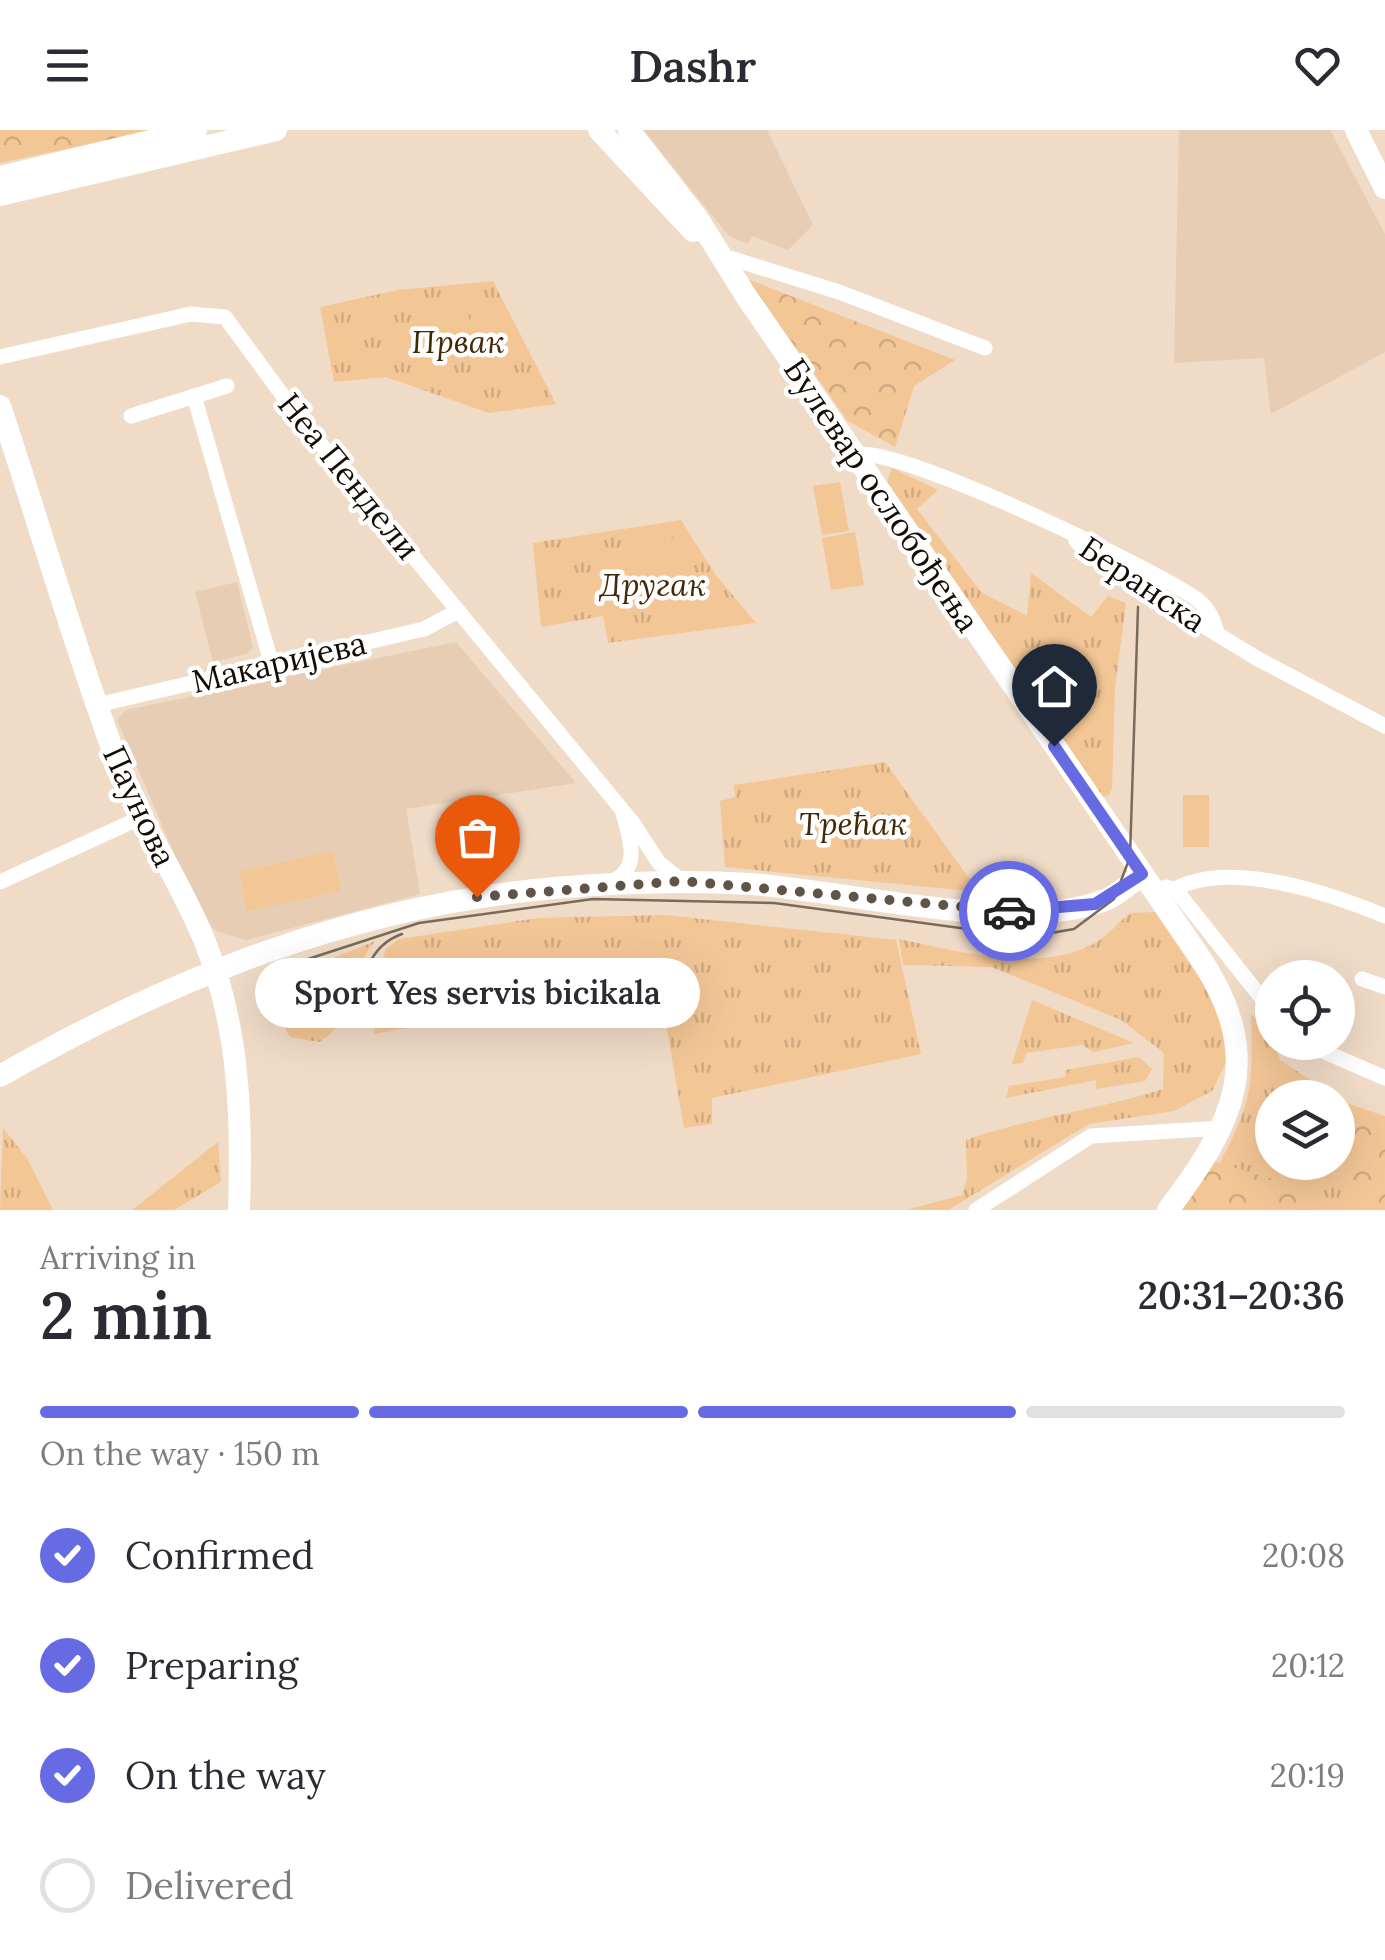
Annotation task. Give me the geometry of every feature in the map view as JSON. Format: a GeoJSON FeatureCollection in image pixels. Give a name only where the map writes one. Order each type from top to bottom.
{"type":"FeatureCollection","features":[{"type":"Feature","properties":{"kind":"street"},"geometry":{"type":"LineString","coordinates":[[0,176],[196,130]]}},
{"type":"Feature","properties":{"kind":"street"},"geometry":{"type":"LineString","coordinates":[[0,196],[276,130]]}},
{"type":"Feature","properties":{"kind":"street","name":"Булевар ослобођења"},"geometry":{"type":"LineString","coordinates":[[599,130],[676,216],[714,249]]}},
{"type":"Feature","properties":{"kind":"street","name":"Булевар ослобођења"},"geometry":{"type":"LineString","coordinates":[[628,130],[698,219],[714,249],[1157,885],[1208,969],[1229,1011],[1239,1072],[1222,1128],[1168,1210]]}},
{"type":"Feature","properties":{"kind":"street"},"geometry":{"type":"LineString","coordinates":[[1356,130],[1385,188]]}},
{"type":"Feature","properties":{"kind":"street"},"geometry":{"type":"LineString","coordinates":[[714,249],[985,348]]}},
{"type":"Feature","properties":{"kind":"street","name":"Неа Пендели"},"geometry":{"type":"LineString","coordinates":[[0,357],[191,314],[224,317],[300,419],[622,810],[663,868],[682,881]]}},
{"type":"Feature","properties":{"kind":"street"},"geometry":{"type":"LineString","coordinates":[[131,416],[227,386]]}},
{"type":"Feature","properties":{"kind":"street"},"geometry":{"type":"LineString","coordinates":[[194,396],[272,665]]}},
{"type":"Feature","properties":{"kind":"street","name":"Паунова"},"geometry":{"type":"LineString","coordinates":[[0,406],[98,704],[140,818],[198,928],[215,971],[240,1093],[239,1210]]}},
{"type":"Feature","properties":{"kind":"street","name":"Беранска"},"geometry":{"type":"LineString","coordinates":[[856,454],[875,452],[919,467],[1070,535],[1276,670],[1385,726]]}},
{"type":"Feature","properties":{"kind":"street","name":"Беранска"},"geometry":{"type":"LineString","coordinates":[[1104,556],[1186,593],[1209,612],[1216,632]]}},
{"type":"Feature","properties":{"kind":"street","name":"Макаријева"},"geometry":{"type":"LineString","coordinates":[[98,704],[437,626],[458,611]]}},
{"type":"Feature","properties":{"kind":"street"},"geometry":{"type":"LineString","coordinates":[[604,884],[620,879],[631,867],[622,810]]}},
{"type":"Feature","properties":{"kind":"street"},"geometry":{"type":"LineString","coordinates":[[0,882],[140,818]]}},
{"type":"Feature","properties":{"kind":"street"},"geometry":{"type":"LineString","coordinates":[[0,1076],[109,1015],[215,971],[362,919],[477,897],[604,884],[682,881],[1014,912],[1095,904],[1157,885],[1213,880],[1324,891],[1385,916]]}},
{"type":"Feature","properties":{"kind":"street"},"geometry":{"type":"LineString","coordinates":[[1157,885],[1255,993]]}},
{"type":"Feature","properties":{"kind":"street"},"geometry":{"type":"LineString","coordinates":[[1362,980],[1385,987]]}},
{"type":"Feature","properties":{"kind":"street"},"geometry":{"type":"LineString","coordinates":[[1344,1060],[1385,1078]]}},
{"type":"Feature","properties":{"kind":"street"},"geometry":{"type":"LineString","coordinates":[[976,1210],[1091,1136],[1222,1128]]}},
{"type":"Feature","properties":{"kind":"shaded area"},"geometry":{"type":"Polygon","coordinates":[[[643,130],[767,130],[813,225],[788,250],[753,236],[747,244],[728,235],[643,130]]]}},
{"type":"Feature","properties":{"kind":"shaded area"},"geometry":{"type":"Polygon","coordinates":[[[1179,130],[1330,130],[1385,234],[1385,352],[1271,414],[1264,358],[1174,363],[1179,130]]]}},
{"type":"Feature","properties":{"kind":"shaded area"},"geometry":{"type":"Polygon","coordinates":[[[237,582],[253,648],[246,654],[213,662],[195,592],[237,582]]]}},
{"type":"Feature","properties":{"kind":"shaded area"},"geometry":{"type":"Polygon","coordinates":[[[456,642],[576,783],[406,809],[420,894],[246,940],[216,931],[201,916],[117,720],[126,710],[456,642]]]}},
{"type":"Feature","properties":{"kind":"green space"},"geometry":{"type":"Polygon","coordinates":[[[0,130],[153,130],[0,163],[0,130]]]}},
{"type":"Feature","properties":{"kind":"green space"},"geometry":{"type":"Polygon","coordinates":[[[747,279],[955,360],[914,386],[895,447],[848,421],[747,279]]]}},
{"type":"Feature","properties":{"kind":"green space","name":"Првак"},"geometry":{"type":"Polygon","coordinates":[[[493,281],[556,404],[489,413],[386,377],[334,382],[320,307],[398,290],[493,281]]]}},
{"type":"Feature","properties":{"kind":"green space"},"geometry":{"type":"Polygon","coordinates":[[[466,301],[471,330],[417,340],[411,311],[466,301]]]}},
{"type":"Feature","properties":{"kind":"green space"},"geometry":{"type":"Polygon","coordinates":[[[892,468],[938,490],[917,509],[981,592],[1027,616],[1031,573],[1091,617],[1108,596],[1126,603],[1115,687],[1112,789],[1108,796],[1102,796],[885,488],[892,468]]]}},
{"type":"Feature","properties":{"kind":"green space"},"geometry":{"type":"Polygon","coordinates":[[[840,482],[849,531],[822,535],[813,486],[840,482]]]}},
{"type":"Feature","properties":{"kind":"green space","name":"Другак"},"geometry":{"type":"Polygon","coordinates":[[[681,520],[715,574],[756,623],[608,643],[603,616],[541,627],[533,543],[681,520]]]}},
{"type":"Feature","properties":{"kind":"green space"},"geometry":{"type":"Polygon","coordinates":[[[855,532],[864,585],[831,590],[822,538],[855,532]]]}},
{"type":"Feature","properties":{"kind":"green space"},"geometry":{"type":"Polygon","coordinates":[[[687,536],[692,568],[629,578],[624,547],[687,536]]]}},
{"type":"Feature","properties":{"kind":"green space"},"geometry":{"type":"Polygon","coordinates":[[[716,586],[722,621],[667,630],[662,594],[716,586]]]}},
{"type":"Feature","properties":{"kind":"green space","name":"Трећак"},"geometry":{"type":"Polygon","coordinates":[[[885,762],[979,892],[725,867],[720,801],[735,797],[734,785],[885,762]]]}},
{"type":"Feature","properties":{"kind":"green space"},"geometry":{"type":"Polygon","coordinates":[[[1183,795],[1209,795],[1209,847],[1183,847],[1183,795]]]}},
{"type":"Feature","properties":{"kind":"green space"},"geometry":{"type":"Polygon","coordinates":[[[333,851],[341,891],[247,911],[239,872],[333,851]]]}},
{"type":"Feature","properties":{"kind":"green space"},"geometry":{"type":"Polygon","coordinates":[[[1155,912],[1204,985],[1220,1018],[1229,1057],[1212,1091],[1174,1111],[1089,1124],[948,1210],[906,1210],[962,1195],[967,1179],[966,1140],[1163,1089],[1164,1053],[1121,1020],[992,967],[903,965],[899,939],[994,957],[1042,958],[1093,944],[1130,913],[1155,912]]]}},
{"type":"Feature","properties":{"kind":"green space"},"geometry":{"type":"Polygon","coordinates":[[[665,915],[896,940],[921,1054],[712,1098],[712,1124],[684,1128],[661,995],[641,985],[374,1034],[385,950],[399,939],[538,918],[665,915]]]}},
{"type":"Feature","properties":{"kind":"green space"},"geometry":{"type":"Polygon","coordinates":[[[375,941],[360,967],[341,1021],[332,1032],[319,1042],[290,1037],[281,1017],[281,1001],[289,986],[321,964],[375,941]]]}},
{"type":"Feature","properties":{"kind":"green space"},"geometry":{"type":"Polygon","coordinates":[[[1032,1000],[1134,1043],[1093,1052],[1082,1045],[1026,1053],[1023,1063],[1012,1064],[1032,1000]]]}},
{"type":"Feature","properties":{"kind":"green space"},"geometry":{"type":"Polygon","coordinates":[[[1251,1014],[1255,1018],[1255,1060],[1280,1060],[1310,1080],[1255,1080],[1255,1174],[1219,1164],[1245,1108],[1252,1058],[1251,1014]]]}},
{"type":"Feature","properties":{"kind":"green space"},"geometry":{"type":"Polygon","coordinates":[[[1139,1057],[1152,1069],[1145,1081],[1096,1089],[1096,1080],[1006,1098],[1009,1086],[1065,1077],[1066,1070],[1139,1057]]]}},
{"type":"Feature","properties":{"kind":"green space"},"geometry":{"type":"Polygon","coordinates":[[[1355,1106],[1385,1116],[1385,1210],[1355,1210],[1352,1180],[1355,1180],[1355,1106]]]}},
{"type":"Feature","properties":{"kind":"green space"},"geometry":{"type":"Polygon","coordinates":[[[3,1128],[27,1158],[53,1210],[0,1210],[3,1128]]]}},
{"type":"Feature","properties":{"kind":"green space"},"geometry":{"type":"Polygon","coordinates":[[[218,1142],[221,1182],[174,1210],[132,1210],[218,1142]]]}},
{"type":"Feature","properties":{"kind":"green space"},"geometry":{"type":"Polygon","coordinates":[[[1206,1159],[1255,1174],[1255,1180],[1293,1185],[1300,1210],[1168,1210],[1206,1159]]]}},
{"type":"Feature","properties":{"kind":"green space"},"geometry":{"type":"Polygon","coordinates":[[[1275,1180],[1352,1180],[1355,1210],[1300,1210],[1292,1185],[1275,1180]]]}},
{"type":"Feature","properties":{"kind":"tram line"},"geometry":{"type":"LineString","coordinates":[[305,960],[419,923],[593,899],[774,903],[1028,937],[1074,929],[1114,899],[1130,857],[1138,607]]}},
{"type":"Feature","properties":{"kind":"tram line"},"geometry":{"type":"LineString","coordinates":[[357,1025],[366,971],[379,949],[402,934]]}},
{"type":"Feature","properties":{"kind":"way so far"},"geometry":{"type":"LineString","coordinates":[[477,897],[552,888],[682,881],[753,884],[1009,911]]}},
{"type":"Feature","properties":{"kind":"place","name":"Sport Yes servis bicikala"},"geometry":{"type":"Point","coordinates":[477,897]}},
{"type":"Feature","properties":{"kind":"route"},"geometry":{"type":"LineString","coordinates":[[1009,911],[1060,910],[1095,904],[1114,896],[1142,874],[1054,746]]}}]}
